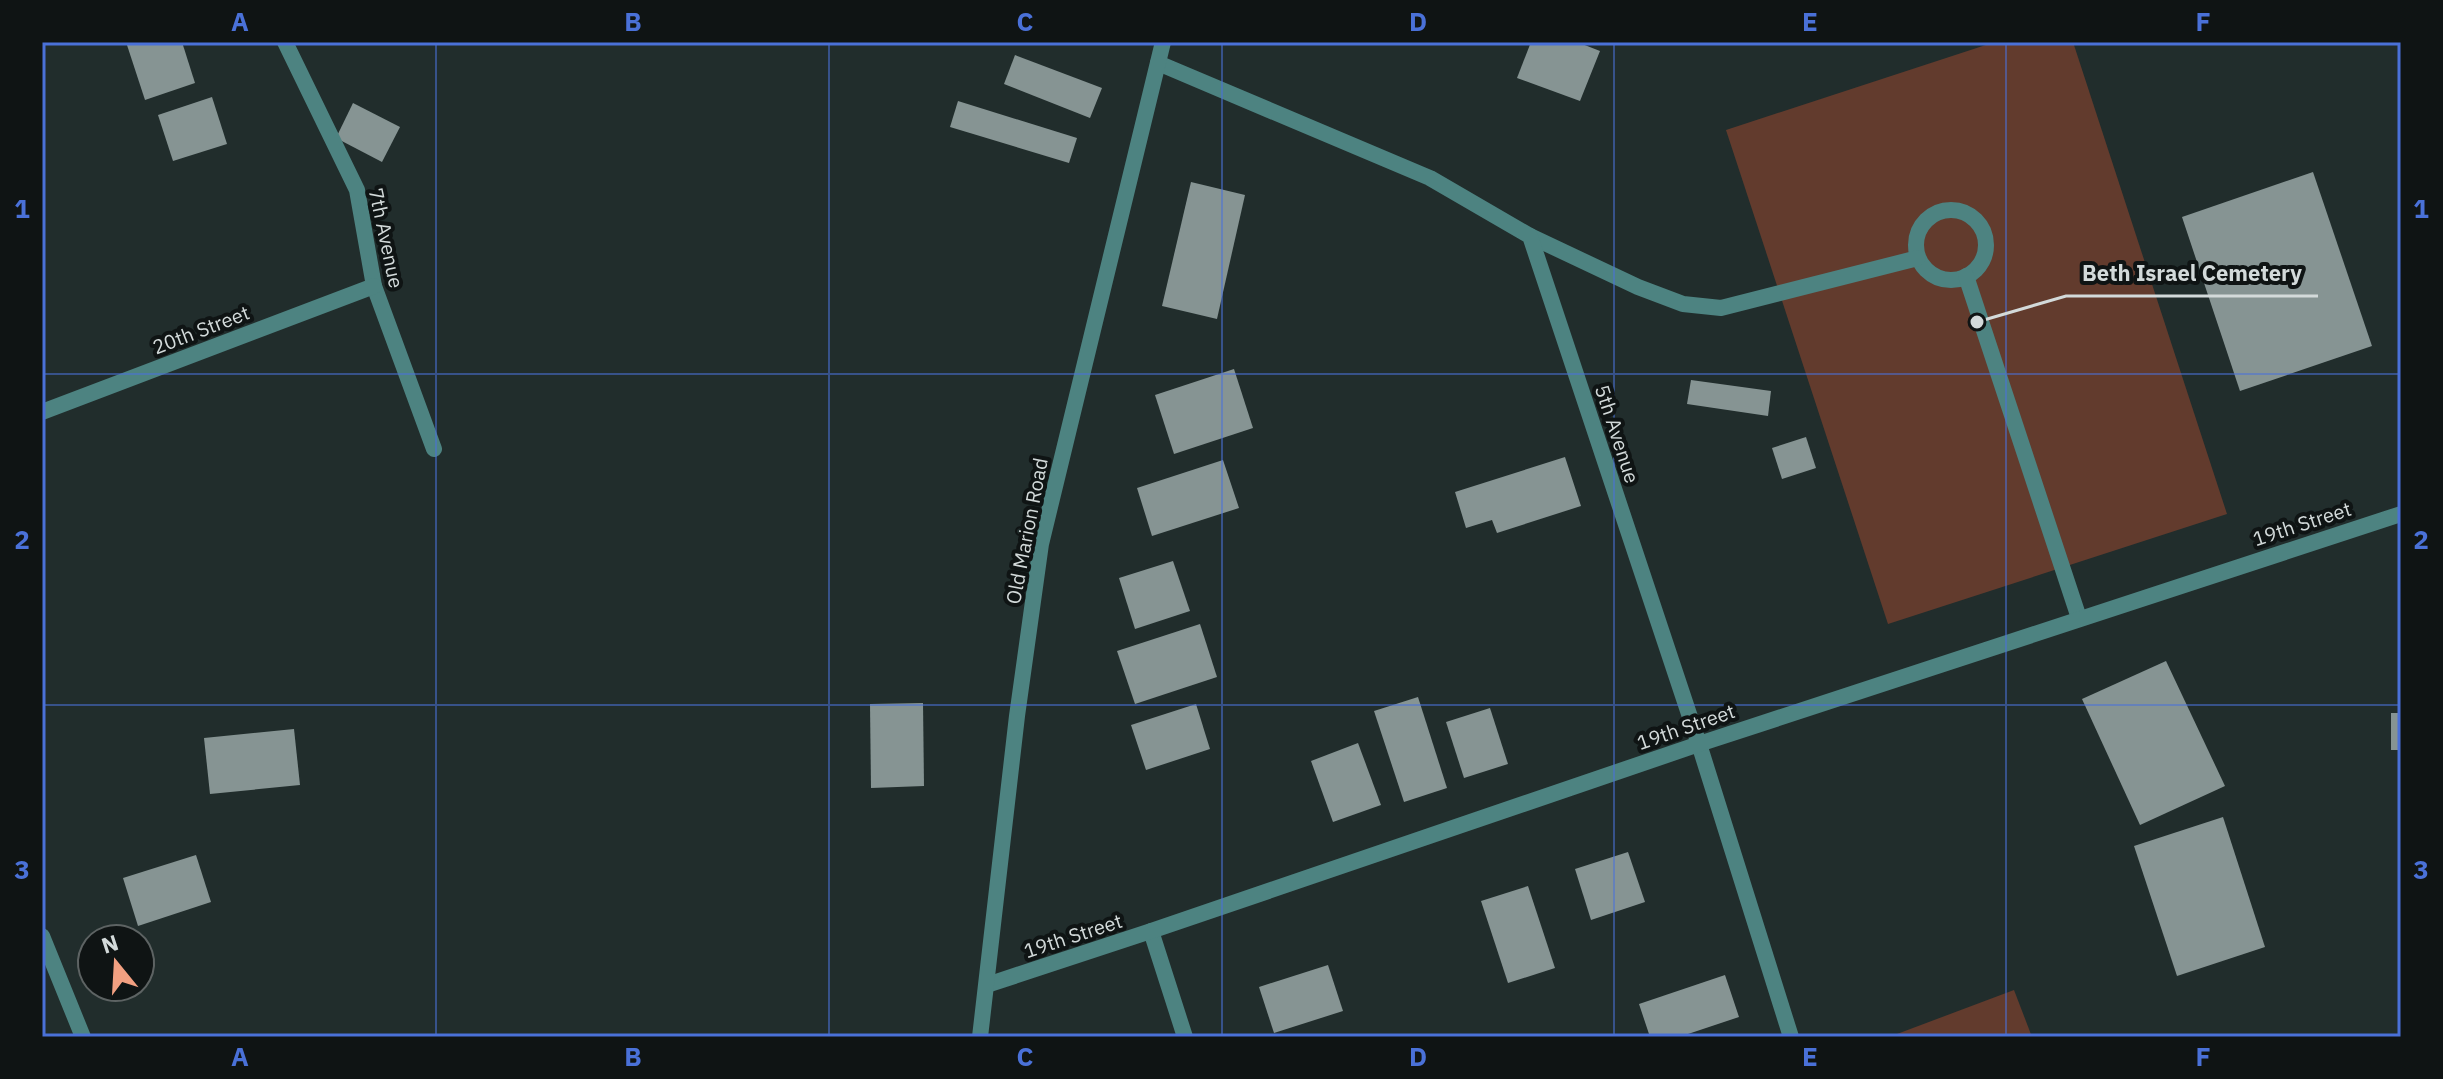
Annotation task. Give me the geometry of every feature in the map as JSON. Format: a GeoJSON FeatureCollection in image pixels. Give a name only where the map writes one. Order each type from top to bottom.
{"type":"FeatureCollection","features":[{"type":"Feature","properties":{"kind":"street","name":"7th Avenue"},"geometry":{"type":"LineString","coordinates":[[285,42],[357,190],[374,286],[434,449]]}},
{"type":"Feature","properties":{"kind":"street","name":"Old Marion Road"},"geometry":{"type":"LineString","coordinates":[[980,1037],[1017,716],[1041,544],[1163,42]]}},
{"type":"Feature","properties":{"kind":"street"},"geometry":{"type":"LineString","coordinates":[[1158,63],[1430,178],[1530,236],[1638,287],[1683,304],[1721,308],[1918,258]]}},
{"type":"Feature","properties":{"kind":"street"},"geometry":{"type":"LineString","coordinates":[[1953,209],[1965,212],[1974,218],[1986,238],[1983,261],[1966,276],[1954,280],[1943,279],[1924,267],[1918,258],[1917,234],[1931,215],[1953,209]]}},
{"type":"Feature","properties":{"kind":"street","name":"5th Avenue"},"geometry":{"type":"LineString","coordinates":[[1530,236],[1699,744],[1791,1037]]}},
{"type":"Feature","properties":{"kind":"street"},"geometry":{"type":"LineString","coordinates":[[1966,276],[2079,618]]}},
{"type":"Feature","properties":{"kind":"street","name":"20th Street"},"geometry":{"type":"LineString","coordinates":[[42,412],[374,286]]}},
{"type":"Feature","properties":{"kind":"street","name":"19th Street"},"geometry":{"type":"LineString","coordinates":[[987,985],[1699,744],[2401,514]]}},
{"type":"Feature","properties":{"kind":"street"},"geometry":{"type":"LineString","coordinates":[[1151,931],[1185,1037]]}},
{"type":"Feature","properties":{"kind":"street"},"geometry":{"type":"LineString","coordinates":[[42,936],[83,1037]]}},
{"type":"Feature","properties":{"kind":"shaded area"},"geometry":{"type":"Polygon","coordinates":[[[1995,42],[2073,42],[2227,514],[1888,624],[1726,130],[1995,42]]]}},
{"type":"Feature","properties":{"kind":"shaded area"},"geometry":{"type":"Polygon","coordinates":[[[2014,990],[2032,1037],[1889,1037],[2014,990]]]}},
{"type":"Feature","properties":{"kind":"building"},"geometry":{"type":"Polygon","coordinates":[[[126,42],[182,42],[195,83],[145,100],[126,42]]]}},
{"type":"Feature","properties":{"kind":"building"},"geometry":{"type":"Polygon","coordinates":[[[1531,42],[1577,42],[1600,51],[1580,101],[1517,78],[1531,42]]]}},
{"type":"Feature","properties":{"kind":"building"},"geometry":{"type":"Polygon","coordinates":[[[1015,55],[1102,88],[1090,118],[1004,84],[1015,55]]]}},
{"type":"Feature","properties":{"kind":"building"},"geometry":{"type":"Polygon","coordinates":[[[212,97],[227,144],[173,161],[158,115],[212,97]]]}},
{"type":"Feature","properties":{"kind":"building"},"geometry":{"type":"Polygon","coordinates":[[[958,101],[1077,138],[1069,163],[950,127],[958,101]]]}},
{"type":"Feature","properties":{"kind":"building"},"geometry":{"type":"Polygon","coordinates":[[[353,103],[400,127],[382,162],[336,138],[353,103]]]}},
{"type":"Feature","properties":{"kind":"building"},"geometry":{"type":"Polygon","coordinates":[[[2313,172],[2372,346],[2240,391],[2182,217],[2313,172]]]}},
{"type":"Feature","properties":{"kind":"building"},"geometry":{"type":"Polygon","coordinates":[[[1191,182],[1245,195],[1217,319],[1162,306],[1191,182]]]}},
{"type":"Feature","properties":{"kind":"building"},"geometry":{"type":"Polygon","coordinates":[[[1234,369],[1253,428],[1174,454],[1155,395],[1234,369]]]}},
{"type":"Feature","properties":{"kind":"building"},"geometry":{"type":"Polygon","coordinates":[[[1691,380],[1771,391],[1768,416],[1687,404],[1691,380]]]}},
{"type":"Feature","properties":{"kind":"building"},"geometry":{"type":"Polygon","coordinates":[[[1806,437],[1816,468],[1782,479],[1772,448],[1806,437]]]}},
{"type":"Feature","properties":{"kind":"building"},"geometry":{"type":"Polygon","coordinates":[[[1565,457],[1581,506],[1497,533],[1492,520],[1466,528],[1455,492],[1565,457]]]}},
{"type":"Feature","properties":{"kind":"building"},"geometry":{"type":"Polygon","coordinates":[[[1223,460],[1239,508],[1152,536],[1137,488],[1223,460]]]}},
{"type":"Feature","properties":{"kind":"building"},"geometry":{"type":"Polygon","coordinates":[[[1173,561],[1190,611],[1135,629],[1119,578],[1173,561]]]}},
{"type":"Feature","properties":{"kind":"building"},"geometry":{"type":"Polygon","coordinates":[[[1200,624],[1217,677],[1135,704],[1117,651],[1200,624]]]}},
{"type":"Feature","properties":{"kind":"building"},"geometry":{"type":"Polygon","coordinates":[[[2166,661],[2225,786],[2140,825],[2082,699],[2166,661]]]}},
{"type":"Feature","properties":{"kind":"building"},"geometry":{"type":"Polygon","coordinates":[[[1418,697],[1447,788],[1404,802],[1374,711],[1418,697]]]}},
{"type":"Feature","properties":{"kind":"building"},"geometry":{"type":"Polygon","coordinates":[[[923,703],[924,786],[871,788],[870,704],[923,703]]]}},
{"type":"Feature","properties":{"kind":"building"},"geometry":{"type":"Polygon","coordinates":[[[1196,704],[1210,749],[1146,770],[1131,725],[1196,704]]]}},
{"type":"Feature","properties":{"kind":"building"},"geometry":{"type":"Polygon","coordinates":[[[1490,708],[1508,764],[1464,778],[1446,722],[1490,708]]]}},
{"type":"Feature","properties":{"kind":"building"},"geometry":{"type":"Polygon","coordinates":[[[2391,713],[2401,713],[2401,750],[2391,750],[2391,713]]]}},
{"type":"Feature","properties":{"kind":"building"},"geometry":{"type":"Polygon","coordinates":[[[294,729],[300,785],[210,794],[204,738],[294,729]]]}},
{"type":"Feature","properties":{"kind":"building"},"geometry":{"type":"Polygon","coordinates":[[[1358,743],[1381,805],[1333,822],[1311,761],[1358,743]]]}},
{"type":"Feature","properties":{"kind":"building"},"geometry":{"type":"Polygon","coordinates":[[[2223,817],[2265,947],[2177,976],[2134,846],[2223,817]]]}},
{"type":"Feature","properties":{"kind":"building"},"geometry":{"type":"Polygon","coordinates":[[[1628,852],[1645,902],[1591,920],[1575,869],[1628,852]]]}},
{"type":"Feature","properties":{"kind":"building"},"geometry":{"type":"Polygon","coordinates":[[[196,855],[211,902],[147,923],[137,923],[123,878],[196,855]]]}},
{"type":"Feature","properties":{"kind":"building"},"geometry":{"type":"Polygon","coordinates":[[[1528,886],[1555,968],[1508,983],[1481,901],[1528,886]]]}},
{"type":"Feature","properties":{"kind":"building"},"geometry":{"type":"Polygon","coordinates":[[[1328,965],[1343,1011],[1274,1033],[1259,987],[1328,965]]]}},
{"type":"Feature","properties":{"kind":"building"},"geometry":{"type":"Polygon","coordinates":[[[1725,975],[1739,1017],[1679,1037],[1650,1037],[1639,1004],[1725,975]]]}},
{"type":"Feature","properties":{"kind":"place","name":"Beth Israel Cemetery"},"geometry":{"type":"Point","coordinates":[1977,322]}}]}
